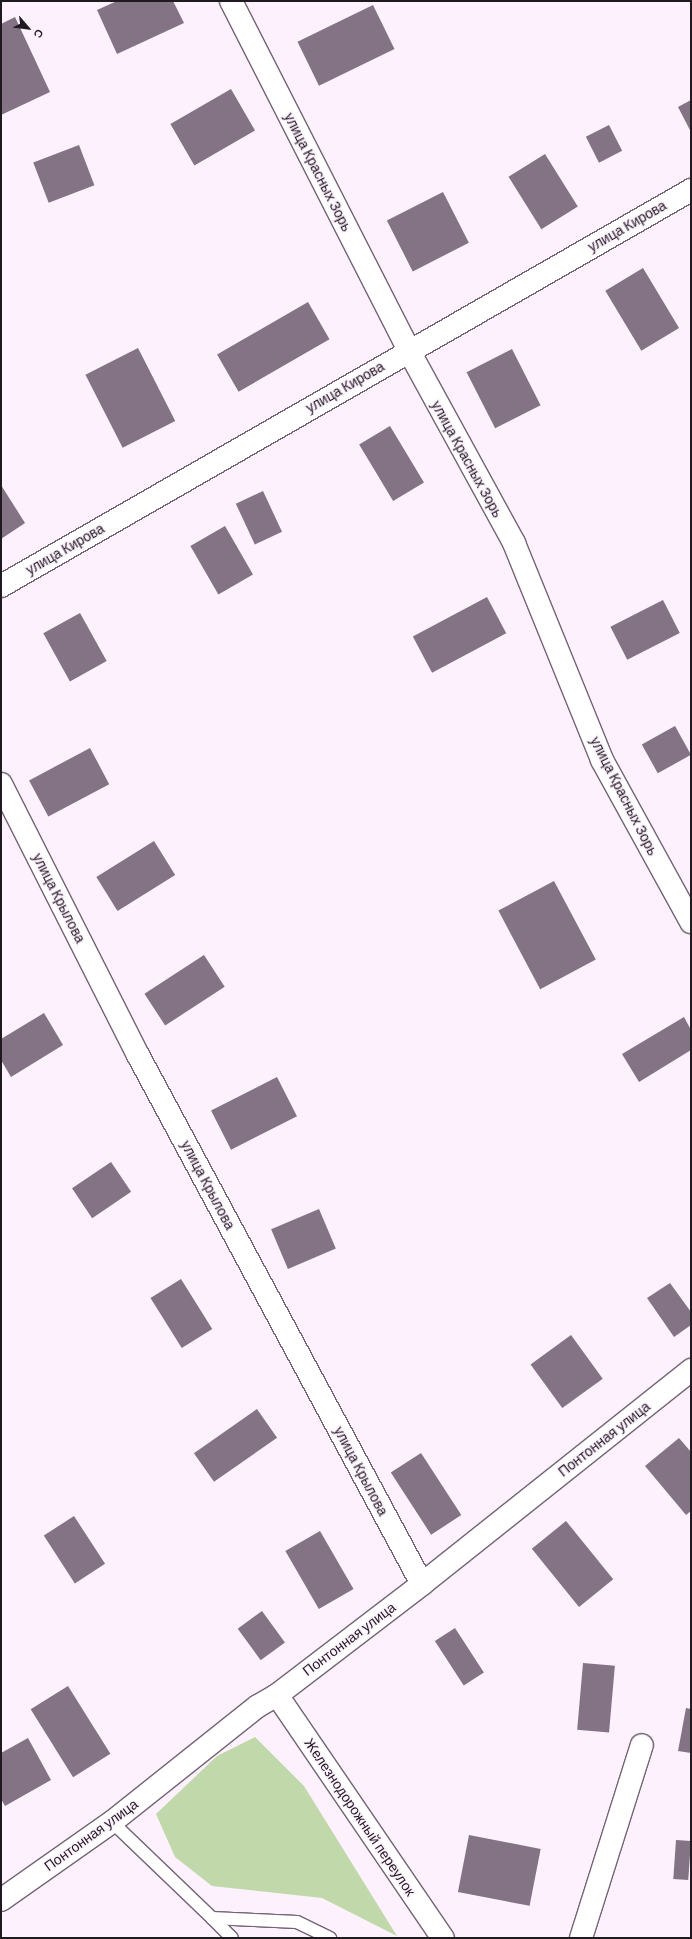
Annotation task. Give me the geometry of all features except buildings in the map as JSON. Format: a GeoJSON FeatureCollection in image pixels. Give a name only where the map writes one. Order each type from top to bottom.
{"type":"FeatureCollection","features":[{"type":"Feature","properties":{"kind":"street","name":"улица Красных Зорь"},"geometry":{"type":"LineString","coordinates":[[231,1],[409,351],[514,543],[602,760],[691,922]]}},
{"type":"Feature","properties":{"kind":"street","name":"улица Кирова"},"geometry":{"type":"LineString","coordinates":[[1,586],[691,190]]}},
{"type":"Feature","properties":{"kind":"street","name":"улица Крылова"},"geometry":{"type":"LineString","coordinates":[[1,784],[142,1062],[422,1584]]}},
{"type":"Feature","properties":{"kind":"street","name":"Понтонная улица"},"geometry":{"type":"LineString","coordinates":[[1,1900],[112,1822],[258,1706],[277,1695],[422,1584],[691,1370]]}},
{"type":"Feature","properties":{"kind":"street","name":"Железнодорожный переулок"},"geometry":{"type":"LineString","coordinates":[[277,1695],[443,1938]]}},
{"type":"Feature","properties":{"kind":"street"},"geometry":{"type":"LineString","coordinates":[[582,1938],[642,1745]]}},
{"type":"Feature","properties":{"kind":"lane"},"geometry":{"type":"LineString","coordinates":[[112,1822],[232,1938]]}},
{"type":"Feature","properties":{"kind":"lane"},"geometry":{"type":"LineString","coordinates":[[212,1918],[297,1922],[330,1938]]}},
{"type":"Feature","properties":{"kind":"green space"},"geometry":{"type":"Polygon","coordinates":[[[255,1737],[304,1786],[397,1936],[322,1898],[212,1886],[175,1857],[156,1814],[217,1756],[255,1737]]]}}]}
